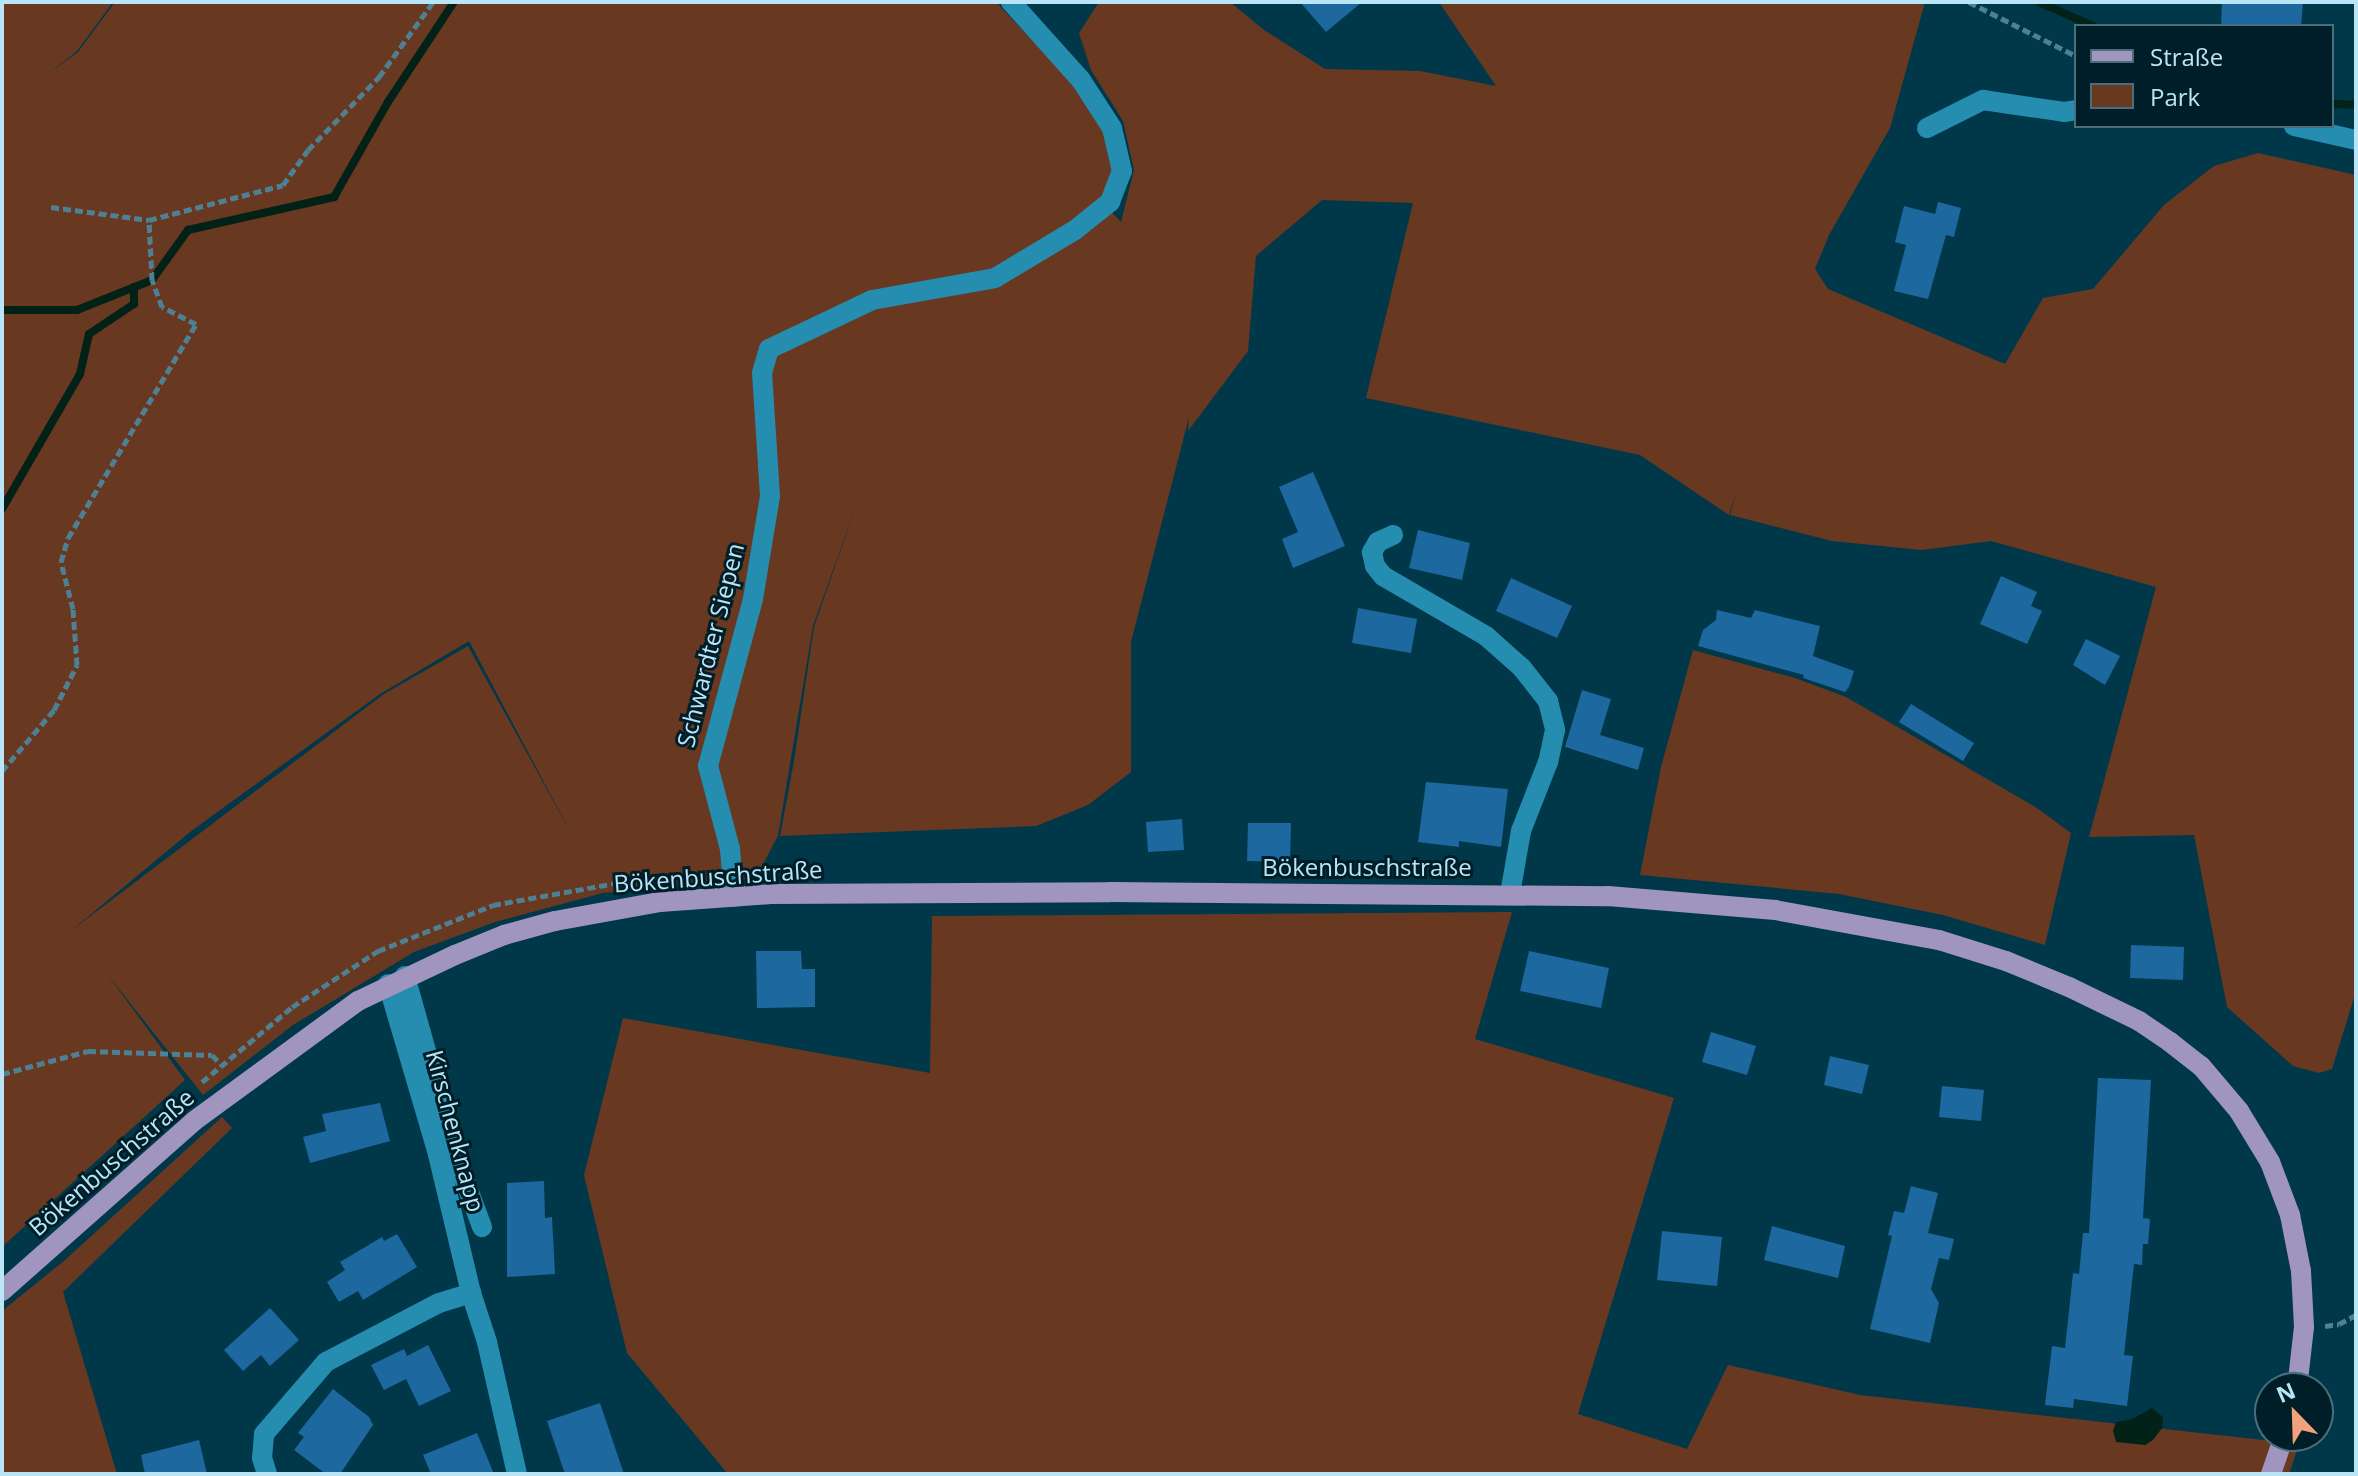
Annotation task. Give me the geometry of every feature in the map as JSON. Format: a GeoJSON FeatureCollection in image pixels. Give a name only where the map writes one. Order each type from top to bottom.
{"type":"FeatureCollection","features":[{"type":"Feature","properties":{"kind":"main road","name":"Bökenbuschstraße"},"geometry":{"type":"LineString","coordinates":[[2,1291],[241,1085],[358,1001],[397,980],[504,935],[555,921],[660,902],[734,897],[1110,892],[1510,894],[1692,901],[1858,923],[1939,940],[2006,961],[2139,1021],[2201,1066],[2239,1111],[2263,1149],[2290,1215],[2301,1271],[2304,1327],[2299,1372]]}},
{"type":"Feature","properties":{"kind":"main road"},"geometry":{"type":"LineString","coordinates":[[2271,1474],[2279,1452]]}},
{"type":"Feature","properties":{"kind":"street","name":"Schwardter Siepen"},"geometry":{"type":"LineString","coordinates":[[734,897],[730,849],[708,766],[753,599],[770,496],[762,373],[769,349],[872,300],[995,278],[1075,230],[1110,202],[1122,171],[1112,128],[1081,80],[1011,2]]}},
{"type":"Feature","properties":{"kind":"street"},"geometry":{"type":"LineString","coordinates":[[1927,128],[1983,100],[2064,112],[2074,110]]}},
{"type":"Feature","properties":{"kind":"street"},"geometry":{"type":"LineString","coordinates":[[2303,128],[2356,140]]}},
{"type":"Feature","properties":{"kind":"street"},"geometry":{"type":"LineString","coordinates":[[1393,535],[1378,542],[1372,552],[1375,566],[1383,576],[1486,636],[1522,668],[1548,701],[1555,730],[1548,762],[1521,831],[1510,894]]}},
{"type":"Feature","properties":{"kind":"street"},"geometry":{"type":"LineString","coordinates":[[397,980],[482,1227]]}},
{"type":"Feature","properties":{"kind":"street","name":"Kirschenknapp"},"geometry":{"type":"LineString","coordinates":[[397,980],[517,1474]]}},
{"type":"Feature","properties":{"kind":"street"},"geometry":{"type":"LineString","coordinates":[[267,1474],[262,1458],[264,1434],[326,1362],[439,1303],[471,1293]]}},
{"type":"Feature","properties":{"kind":"path"},"geometry":{"type":"LineString","coordinates":[[51,207],[149,220],[283,185],[308,150],[379,77],[433,2]]}},
{"type":"Feature","properties":{"kind":"path"},"geometry":{"type":"LineString","coordinates":[[1969,2],[2074,55]]}},
{"type":"Feature","properties":{"kind":"path"},"geometry":{"type":"LineString","coordinates":[[2,771],[54,710],[77,665],[73,609],[61,562],[68,538],[196,324],[162,307],[152,280],[149,220]]}},
{"type":"Feature","properties":{"kind":"path"},"geometry":{"type":"LineString","coordinates":[[2,1074],[88,1051],[212,1055],[241,1085]]}},
{"type":"Feature","properties":{"kind":"path"},"geometry":{"type":"LineString","coordinates":[[2304,1327],[2339,1324],[2356,1315]]}},
{"type":"Feature","properties":{"kind":"green space"},"geometry":{"type":"Polygon","coordinates":[[[2,2],[113,2],[77,51],[49,73],[78,52],[115,2],[996,2],[1079,90],[1103,131],[1113,170],[1100,200],[1121,222],[1134,170],[1123,121],[1091,70],[1079,33],[1099,2],[1230,2],[1264,30],[1325,69],[1420,71],[1496,86],[1439,2],[1925,2],[1890,128],[1829,235],[1815,269],[1828,289],[2005,364],[2043,298],[2093,289],[2164,205],[2214,166],[2258,153],[2356,175],[2356,991],[2332,1069],[2319,1073],[2293,1066],[2227,1007],[2194,835],[2089,837],[2156,587],[1991,541],[1922,550],[1832,541],[1730,515],[1738,487],[1729,515],[1640,455],[1366,398],[1413,203],[1322,200],[1256,256],[1248,351],[1188,431],[1189,417],[1131,642],[1131,772],[1088,805],[1036,826],[780,836],[814,627],[857,503],[813,626],[778,836],[755,879],[603,893],[495,922],[414,952],[293,1025],[203,1095],[107,974],[185,1080],[2,1247],[2,2]],[[469,641],[380,694],[190,832],[72,930],[384,694],[468,646],[573,837],[469,641]]]}},
{"type":"Feature","properties":{"kind":"green space"},"geometry":{"type":"Polygon","coordinates":[[[1693,650],[1795,678],[1846,697],[2037,808],[2071,833],[2045,945],[1943,915],[1839,894],[1640,875],[1661,767],[1693,650]]]}},
{"type":"Feature","properties":{"kind":"green space"},"geometry":{"type":"Polygon","coordinates":[[[1512,912],[1475,1039],[1674,1098],[1578,1414],[1687,1449],[1728,1365],[1860,1395],[2254,1439],[2254,1452],[2296,1452],[2289,1474],[728,1474],[627,1353],[584,1175],[623,1018],[930,1073],[932,916],[1512,912]]]}},
{"type":"Feature","properties":{"kind":"green space"},"geometry":{"type":"Polygon","coordinates":[[[222,1117],[232,1128],[63,1292],[117,1474],[2,1474],[2,1311],[65,1260],[222,1117]]]}},
{"type":"Feature","properties":{"kind":"shaded area"},"geometry":{"type":"Polygon","coordinates":[[[2152,1408],[2163,1417],[2162,1428],[2153,1440],[2145,1445],[2116,1442],[2113,1431],[2116,1422],[2132,1419],[2152,1408]]]}},
{"type":"Feature","properties":{"kind":"building"},"geometry":{"type":"Polygon","coordinates":[[[1300,2],[1362,2],[1326,32],[1300,2]]]}},
{"type":"Feature","properties":{"kind":"building"},"geometry":{"type":"Polygon","coordinates":[[[2222,2],[2303,2],[2301,24],[2221,24],[2222,2]]]}},
{"type":"Feature","properties":{"kind":"building"},"geometry":{"type":"Polygon","coordinates":[[[1938,202],[1961,208],[1954,237],[1946,235],[1928,299],[1894,291],[1906,245],[1895,242],[1904,206],[1935,214],[1938,202]]]}},
{"type":"Feature","properties":{"kind":"building"},"geometry":{"type":"Polygon","coordinates":[[[1313,472],[1345,546],[1293,568],[1282,539],[1298,532],[1279,487],[1313,472]]]}},
{"type":"Feature","properties":{"kind":"building"},"geometry":{"type":"Polygon","coordinates":[[[1418,530],[1470,543],[1462,580],[1409,568],[1418,530]]]}},
{"type":"Feature","properties":{"kind":"building"},"geometry":{"type":"Polygon","coordinates":[[[2001,576],[2037,592],[2031,606],[2042,611],[2027,644],[1980,624],[2001,576]]]}},
{"type":"Feature","properties":{"kind":"building"},"geometry":{"type":"Polygon","coordinates":[[[1511,578],[1572,606],[1557,638],[1496,611],[1511,578]]]}},
{"type":"Feature","properties":{"kind":"building"},"geometry":{"type":"Polygon","coordinates":[[[1358,608],[1417,619],[1411,653],[1352,643],[1358,608]]]}},
{"type":"Feature","properties":{"kind":"building"},"geometry":{"type":"Polygon","coordinates":[[[1717,610],[1751,618],[1755,610],[1820,626],[1813,656],[1854,671],[1849,687],[1845,692],[1803,678],[1804,675],[1698,646],[1703,630],[1716,620],[1717,610]]]}},
{"type":"Feature","properties":{"kind":"building"},"geometry":{"type":"Polygon","coordinates":[[[2086,639],[2120,656],[2105,685],[2073,665],[2086,639]]]}},
{"type":"Feature","properties":{"kind":"building"},"geometry":{"type":"Polygon","coordinates":[[[1582,690],[1611,699],[1600,735],[1644,748],[1638,770],[1565,747],[1582,690]]]}},
{"type":"Feature","properties":{"kind":"building"},"geometry":{"type":"Polygon","coordinates":[[[1911,704],[1974,743],[1963,761],[1899,722],[1911,704]]]}},
{"type":"Feature","properties":{"kind":"building"},"geometry":{"type":"Polygon","coordinates":[[[1426,782],[1508,789],[1501,847],[1459,841],[1459,847],[1418,842],[1426,782]]]}},
{"type":"Feature","properties":{"kind":"building"},"geometry":{"type":"Polygon","coordinates":[[[1182,819],[1184,850],[1148,852],[1146,822],[1182,819]]]}},
{"type":"Feature","properties":{"kind":"building"},"geometry":{"type":"Polygon","coordinates":[[[1248,823],[1291,823],[1290,862],[1247,861],[1248,823]]]}},
{"type":"Feature","properties":{"kind":"building"},"geometry":{"type":"Polygon","coordinates":[[[2131,945],[2184,947],[2183,980],[2130,978],[2131,945]]]}},
{"type":"Feature","properties":{"kind":"building"},"geometry":{"type":"Polygon","coordinates":[[[756,951],[801,951],[802,969],[815,969],[815,1007],[757,1008],[756,951]]]}},
{"type":"Feature","properties":{"kind":"building"},"geometry":{"type":"Polygon","coordinates":[[[1529,951],[1609,968],[1601,1008],[1520,991],[1529,951]]]}},
{"type":"Feature","properties":{"kind":"building"},"geometry":{"type":"Polygon","coordinates":[[[1711,1032],[1756,1046],[1747,1075],[1702,1062],[1711,1032]]]}},
{"type":"Feature","properties":{"kind":"building"},"geometry":{"type":"Polygon","coordinates":[[[1830,1056],[1869,1065],[1862,1094],[1824,1085],[1830,1056]]]}},
{"type":"Feature","properties":{"kind":"building"},"geometry":{"type":"Polygon","coordinates":[[[2098,1078],[2151,1080],[2143,1218],[2150,1219],[2148,1244],[2143,1244],[2142,1265],[2134,1264],[2124,1355],[2133,1356],[2127,1406],[2074,1399],[2073,1408],[2045,1405],[2052,1346],[2065,1348],[2073,1273],[2079,1274],[2083,1233],[2089,1233],[2098,1078]]]}},
{"type":"Feature","properties":{"kind":"building"},"geometry":{"type":"Polygon","coordinates":[[[1942,1086],[1984,1090],[1981,1121],[1939,1117],[1942,1086]]]}},
{"type":"Feature","properties":{"kind":"building"},"geometry":{"type":"Polygon","coordinates":[[[380,1103],[390,1141],[310,1163],[303,1137],[326,1131],[322,1114],[380,1103]]]}},
{"type":"Feature","properties":{"kind":"building"},"geometry":{"type":"Polygon","coordinates":[[[544,1181],[545,1218],[552,1217],[555,1274],[507,1277],[507,1183],[544,1181]]]}},
{"type":"Feature","properties":{"kind":"building"},"geometry":{"type":"Polygon","coordinates":[[[1911,1186],[1938,1193],[1928,1233],[1954,1239],[1949,1260],[1939,1258],[1931,1289],[1939,1303],[1930,1343],[1870,1329],[1892,1236],[1888,1235],[1894,1211],[1904,1213],[1911,1186]]]}},
{"type":"Feature","properties":{"kind":"building"},"geometry":{"type":"Polygon","coordinates":[[[1772,1226],[1845,1246],[1838,1278],[1764,1260],[1772,1226]]]}},
{"type":"Feature","properties":{"kind":"building"},"geometry":{"type":"Polygon","coordinates":[[[1662,1231],[1722,1237],[1717,1286],[1657,1280],[1662,1231]]]}},
{"type":"Feature","properties":{"kind":"building"},"geometry":{"type":"Polygon","coordinates":[[[397,1234],[417,1267],[363,1300],[358,1291],[339,1302],[327,1282],[345,1270],[340,1262],[382,1237],[384,1241],[397,1234]]]}},
{"type":"Feature","properties":{"kind":"building"},"geometry":{"type":"Polygon","coordinates":[[[270,1308],[299,1340],[270,1366],[261,1355],[243,1371],[224,1350],[270,1308]]]}},
{"type":"Feature","properties":{"kind":"building"},"geometry":{"type":"Polygon","coordinates":[[[428,1345],[451,1391],[419,1406],[406,1379],[384,1390],[371,1365],[404,1349],[407,1356],[428,1345]]]}},
{"type":"Feature","properties":{"kind":"building"},"geometry":{"type":"Polygon","coordinates":[[[333,1389],[369,1417],[373,1425],[340,1474],[326,1474],[294,1450],[304,1437],[298,1433],[333,1389]]]}},
{"type":"Feature","properties":{"kind":"building"},"geometry":{"type":"Polygon","coordinates":[[[600,1403],[624,1474],[565,1474],[547,1421],[600,1403]]]}},
{"type":"Feature","properties":{"kind":"building"},"geometry":{"type":"Polygon","coordinates":[[[477,1433],[494,1474],[431,1474],[423,1455],[477,1433]]]}},
{"type":"Feature","properties":{"kind":"building"},"geometry":{"type":"Polygon","coordinates":[[[199,1440],[207,1474],[145,1474],[141,1455],[199,1440]]]}},
{"type":"Feature","properties":{"kind":"waterway"},"geometry":{"type":"LineString","coordinates":[[2,310],[77,310],[152,280],[188,230],[334,197],[388,102],[454,2]]}},
{"type":"Feature","properties":{"kind":"waterway"},"geometry":{"type":"LineString","coordinates":[[2039,2],[2088,24]]}},
{"type":"Feature","properties":{"kind":"waterway"},"geometry":{"type":"LineString","coordinates":[[2334,104],[2356,105]]}},
{"type":"Feature","properties":{"kind":"waterway"},"geometry":{"type":"LineString","coordinates":[[2,509],[80,374],[89,334],[134,304],[134,287]]}}]}
